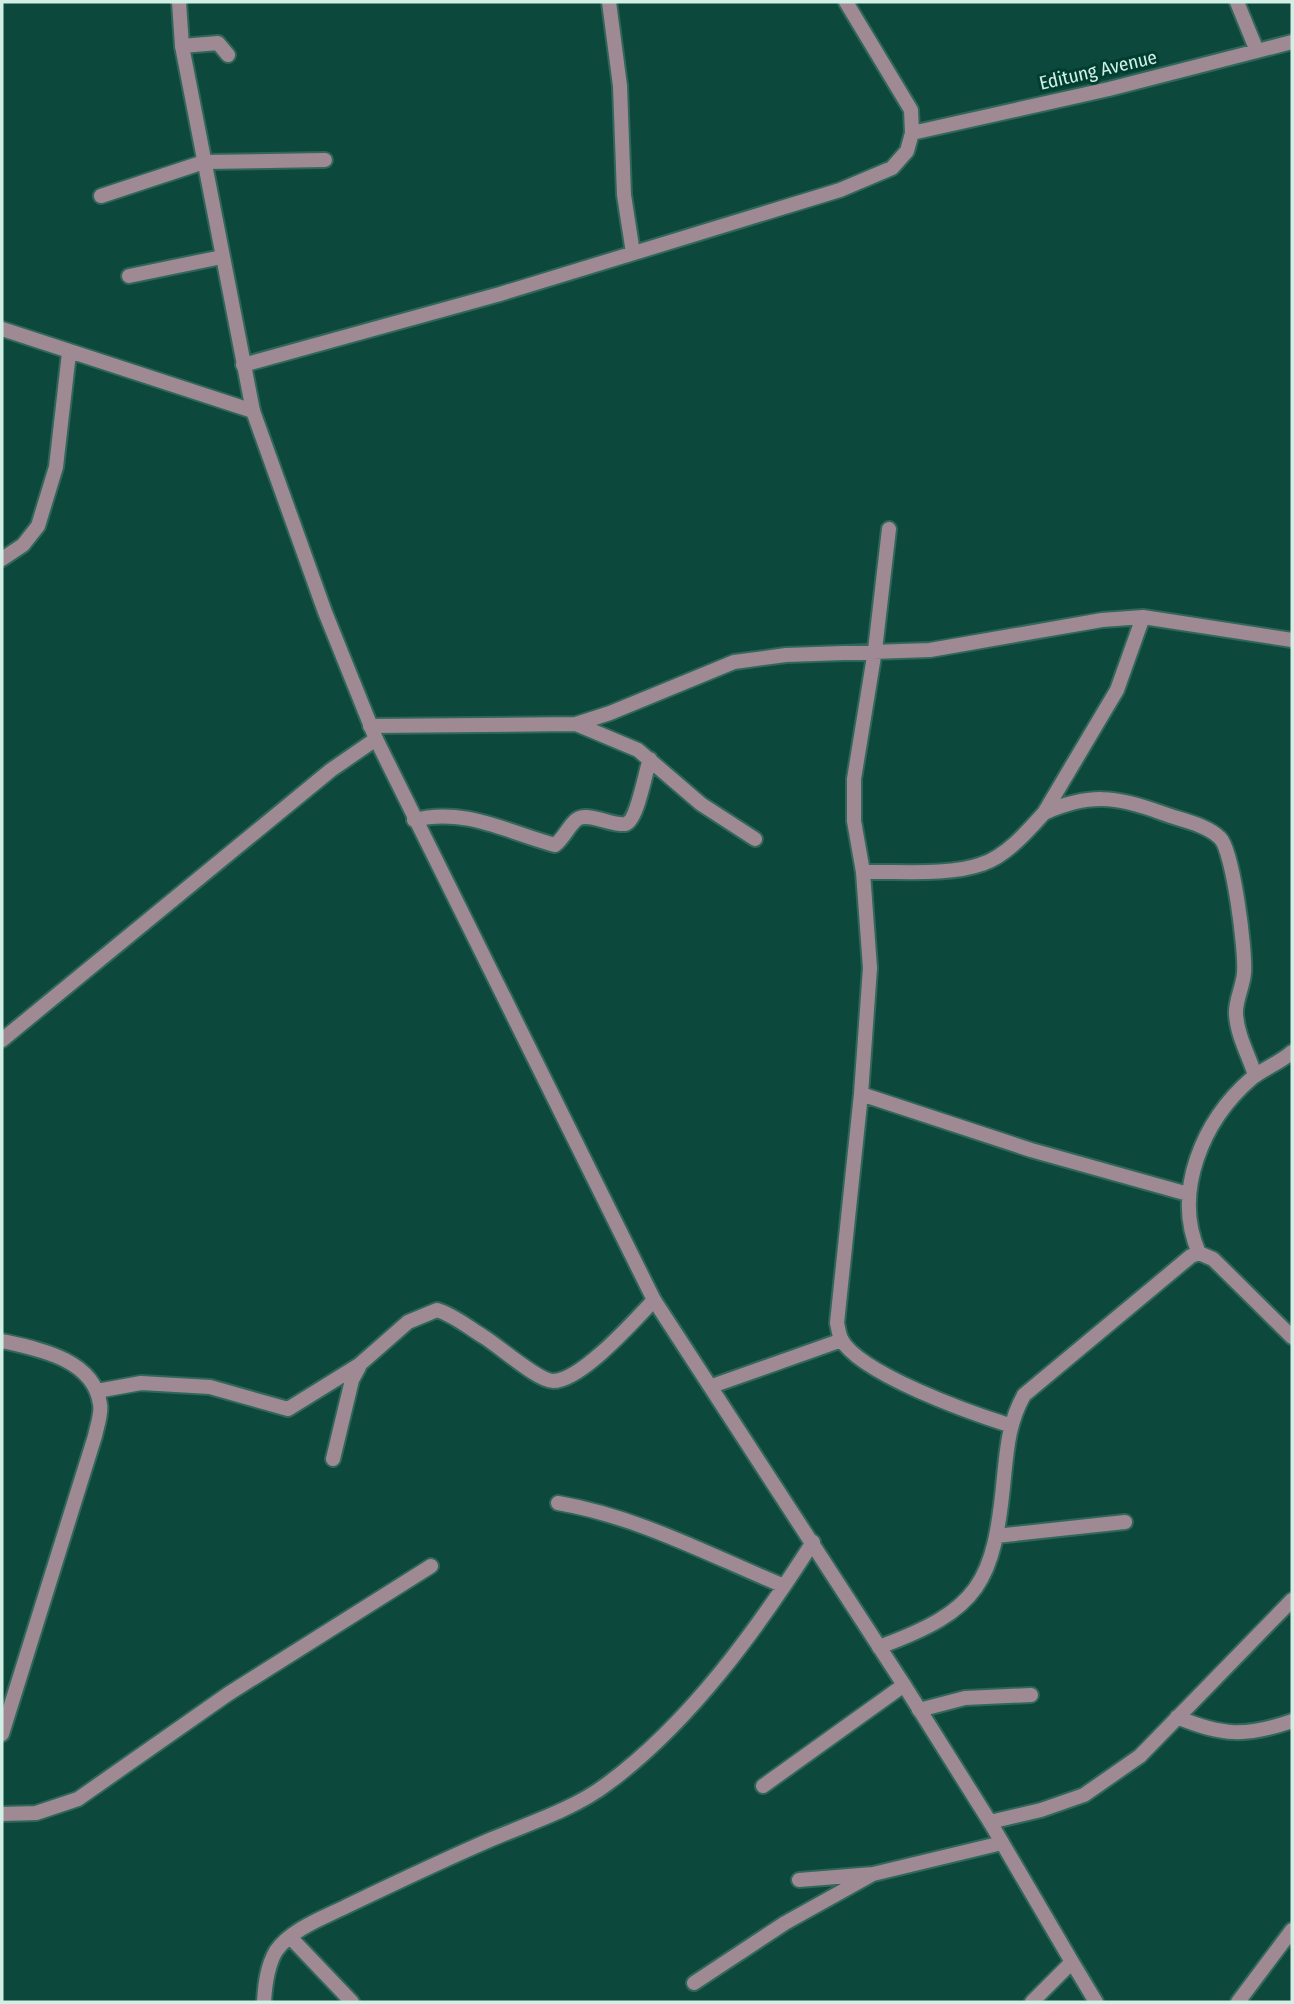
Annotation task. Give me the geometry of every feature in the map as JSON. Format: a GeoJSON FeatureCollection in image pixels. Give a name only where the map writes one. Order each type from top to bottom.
{"type":"FeatureCollection","features":[{"type":"Feature","properties":{"kind":"street"},"geometry":{"type":"LineString","coordinates":[[178,2],[182,46],[253,411],[282,496],[373,732],[414,820],[654,1300],[904,1685],[990,1822],[1096,2002]]}},
{"type":"Feature","properties":{"kind":"street"},"geometry":{"type":"LineString","coordinates":[[609,2],[620,86],[624,195],[633,253]]}},
{"type":"Feature","properties":{"kind":"street"},"geometry":{"type":"LineString","coordinates":[[243,365],[633,253],[840,190],[892,168],[907,151],[912,133],[911,110],[846,2]]}},
{"type":"Feature","properties":{"kind":"street"},"geometry":{"type":"LineString","coordinates":[[1237,2],[1256,51]]}},
{"type":"Feature","properties":{"kind":"street","name":"Editung Avenue"},"geometry":{"type":"LineString","coordinates":[[912,133],[1292,42]]}},
{"type":"Feature","properties":{"kind":"street"},"geometry":{"type":"LineString","coordinates":[[182,46],[218,43],[228,55]]}},
{"type":"Feature","properties":{"kind":"street"},"geometry":{"type":"LineString","coordinates":[[101,196],[204,162],[325,160]]}},
{"type":"Feature","properties":{"kind":"street"},"geometry":{"type":"LineString","coordinates":[[129,276],[222,257]]}},
{"type":"Feature","properties":{"kind":"street"},"geometry":{"type":"LineString","coordinates":[[2,329],[253,411]]}},
{"type":"Feature","properties":{"kind":"street"},"geometry":{"type":"LineString","coordinates":[[2,559],[23,545],[38,526],[56,467],[69,353]]}},
{"type":"Feature","properties":{"kind":"street"},"geometry":{"type":"LineString","coordinates":[[889,529],[875,650],[854,779],[854,821],[863,872],[870,968],[861,1094],[837,1323],[842,1340],[861,1357],[927,1396],[1009,1426]]}},
{"type":"Feature","properties":{"kind":"street"},"geometry":{"type":"LineString","coordinates":[[2,1040],[331,770],[373,732],[576,724],[610,713],[734,662],[786,655],[930,650],[1102,620],[1143,617],[1292,639]]}},
{"type":"Feature","properties":{"kind":"street"},"geometry":{"type":"LineString","coordinates":[[863,872],[942,870],[982,864],[1010,847],[1044,813],[1117,690],[1143,617]]}},
{"type":"Feature","properties":{"kind":"street"},"geometry":{"type":"LineString","coordinates":[[576,724],[638,750],[701,804],[755,839]]}},
{"type":"Feature","properties":{"kind":"street"},"geometry":{"type":"LineString","coordinates":[[414,820],[438,814],[462,816],[555,845],[575,820],[583,817],[621,824],[630,823],[636,816],[639,789],[650,759]]}},
{"type":"Feature","properties":{"kind":"street"},"geometry":{"type":"LineString","coordinates":[[1044,813],[1081,800],[1126,800],[1196,825],[1221,838],[1231,857],[1244,950],[1244,976],[1236,1012],[1237,1025],[1255,1075]]}},
{"type":"Feature","properties":{"kind":"street"},"geometry":{"type":"LineString","coordinates":[[1199,1253],[1190,1222],[1188,1194],[1215,1119],[1255,1075],[1280,1063],[1292,1052]]}},
{"type":"Feature","properties":{"kind":"street"},"geometry":{"type":"LineString","coordinates":[[861,1094],[1031,1150],[1188,1194]]}},
{"type":"Feature","properties":{"kind":"street"},"geometry":{"type":"LineString","coordinates":[[879,1647],[922,1632],[964,1604],[986,1573],[996,1536],[1009,1426],[1024,1395],[1191,1256],[1199,1253],[1213,1259],[1292,1337]]}},
{"type":"Feature","properties":{"kind":"street"},"geometry":{"type":"LineString","coordinates":[[97,1391],[141,1383],[210,1387],[288,1409],[359,1365],[408,1322],[437,1310],[498,1346],[541,1377],[552,1381],[568,1377],[584,1366],[623,1333],[654,1300]]}},
{"type":"Feature","properties":{"kind":"street"},"geometry":{"type":"LineString","coordinates":[[712,1386],[842,1340]]}},
{"type":"Feature","properties":{"kind":"street"},"geometry":{"type":"LineString","coordinates":[[2,1341],[40,1350],[76,1366],[94,1382],[101,1405],[95,1436],[2,1734]]}},
{"type":"Feature","properties":{"kind":"street"},"geometry":{"type":"LineString","coordinates":[[333,1458],[352,1380],[359,1365]]}},
{"type":"Feature","properties":{"kind":"street"},"geometry":{"type":"LineString","coordinates":[[558,1503],[596,1509],[639,1522],[705,1554],[784,1586]]}},
{"type":"Feature","properties":{"kind":"street"},"geometry":{"type":"LineString","coordinates":[[996,1536],[1125,1522]]}},
{"type":"Feature","properties":{"kind":"street"},"geometry":{"type":"LineString","coordinates":[[264,2002],[271,1963],[276,1951],[290,1937],[383,1889],[553,1814],[605,1786],[636,1760],[722,1671],[754,1631],[813,1542]]}},
{"type":"Feature","properties":{"kind":"street"},"geometry":{"type":"LineString","coordinates":[[2,1814],[36,1813],[78,1799],[228,1693],[431,1566]]}},
{"type":"Feature","properties":{"kind":"street"},"geometry":{"type":"LineString","coordinates":[[990,1822],[1084,1795],[1140,1756],[1292,1600]]}},
{"type":"Feature","properties":{"kind":"street"},"geometry":{"type":"LineString","coordinates":[[763,1786],[904,1685]]}},
{"type":"Feature","properties":{"kind":"street"},"geometry":{"type":"LineString","coordinates":[[919,1710],[965,1698],[1031,1695]]}},
{"type":"Feature","properties":{"kind":"street"},"geometry":{"type":"LineString","coordinates":[[1177,1717],[1214,1732],[1240,1734],[1292,1721]]}},
{"type":"Feature","properties":{"kind":"street"},"geometry":{"type":"LineString","coordinates":[[799,1880],[873,1874],[1002,1843]]}},
{"type":"Feature","properties":{"kind":"street"},"geometry":{"type":"LineString","coordinates":[[694,1983],[785,1923],[873,1874]]}},
{"type":"Feature","properties":{"kind":"street"},"geometry":{"type":"LineString","coordinates":[[1238,2002],[1292,1930]]}},
{"type":"Feature","properties":{"kind":"street"},"geometry":{"type":"LineString","coordinates":[[290,1937],[352,2002]]}},
{"type":"Feature","properties":{"kind":"street"},"geometry":{"type":"LineString","coordinates":[[1032,2002],[1072,1962]]}}]}
